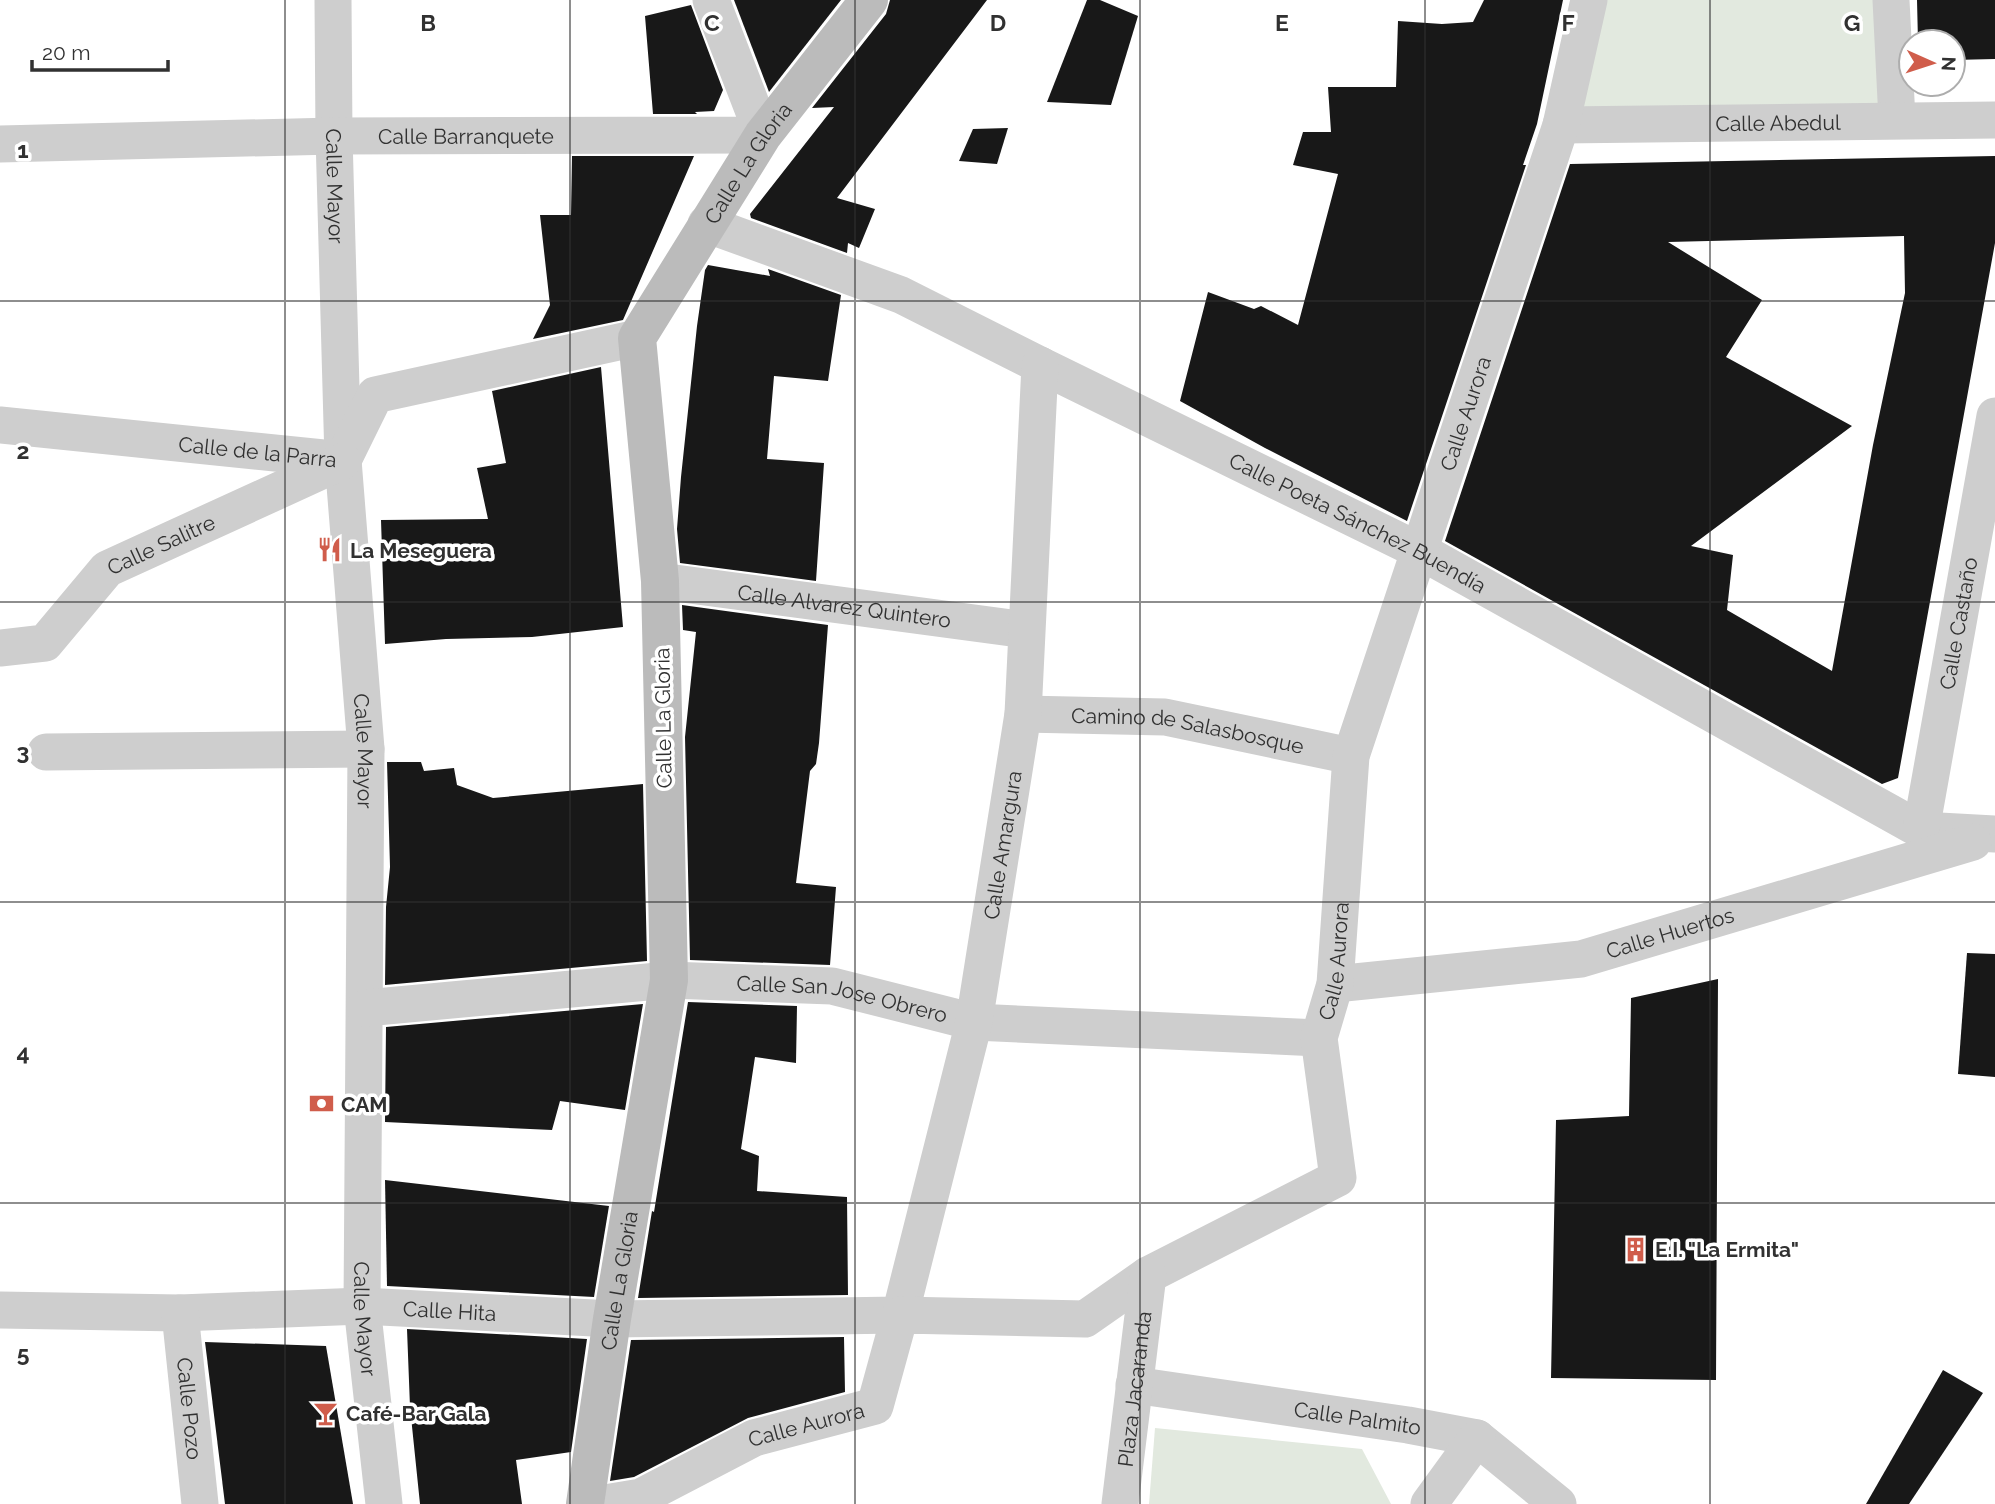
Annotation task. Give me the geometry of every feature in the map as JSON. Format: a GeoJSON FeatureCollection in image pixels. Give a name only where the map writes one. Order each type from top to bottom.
{"type":"FeatureCollection","features":[{"type":"Feature","properties":{"kind":"main road","name":"Calle La Gloria"},"geometry":{"type":"LineString","coordinates":[[585,1504],[612,1320],[669,980],[660,581],[637,338],[763,135],[869,0]]}},
{"type":"Feature","properties":{"kind":"street","name":"Calle Mayor"},"geometry":{"type":"LineString","coordinates":[[333,0],[343,460],[366,749],[362,1306],[384,1504]]}},
{"type":"Feature","properties":{"kind":"street"},"geometry":{"type":"LineString","coordinates":[[711,0],[763,135]]}},
{"type":"Feature","properties":{"kind":"street","name":"Calle Aurora"},"geometry":{"type":"LineString","coordinates":[[599,1504],[641,1497],[754,1438],[875,1406],[900,1315],[1085,1320],[1148,1275],[1338,1178],[1319,1038],[1335,984],[1350,756],[1561,125],[1589,0]]}},
{"type":"Feature","properties":{"kind":"street"},"geometry":{"type":"LineString","coordinates":[[1891,0],[1897,120]]}},
{"type":"Feature","properties":{"kind":"street","name":"Calle Abedul"},"geometry":{"type":"LineString","coordinates":[[1561,125],[1995,120]]}},
{"type":"Feature","properties":{"kind":"street","name":"Calle Barranquete"},"geometry":{"type":"LineString","coordinates":[[0,144],[334,136],[763,135]]}},
{"type":"Feature","properties":{"kind":"street","name":"Calle Poeta Sánchez Buendía"},"geometry":{"type":"LineString","coordinates":[[706,224],[901,295],[1420,551],[1921,830],[1995,835]]}},
{"type":"Feature","properties":{"kind":"street","name":"Calle de la Parra"},"geometry":{"type":"LineString","coordinates":[[0,425],[343,460],[375,395],[637,338]]}},
{"type":"Feature","properties":{"kind":"street","name":"Calle Amargura"},"geometry":{"type":"LineString","coordinates":[[900,1315],[974,1022],[1023,715],[1040,365]]}},
{"type":"Feature","properties":{"kind":"street","name":"Calle Castaño"},"geometry":{"type":"LineString","coordinates":[[1921,830],[1995,416]]}},
{"type":"Feature","properties":{"kind":"street","name":"Calle Salitre"},"geometry":{"type":"LineString","coordinates":[[0,648],[45,643],[107,569],[343,460]]}},
{"type":"Feature","properties":{"kind":"street","name":"Calle Alvarez Quintero"},"geometry":{"type":"LineString","coordinates":[[660,581],[1026,630]]}},
{"type":"Feature","properties":{"kind":"street","name":"Camino de Salasbosque"},"geometry":{"type":"LineString","coordinates":[[1023,715],[1165,717],[1350,756]]}},
{"type":"Feature","properties":{"kind":"street"},"geometry":{"type":"LineString","coordinates":[[46,752],[366,749]]}},
{"type":"Feature","properties":{"kind":"street","name":"Calle Huertos"},"geometry":{"type":"LineString","coordinates":[[1335,984],[1581,959],[1995,835]]}},
{"type":"Feature","properties":{"kind":"street","name":"Calle San Jose Obrero"},"geometry":{"type":"LineString","coordinates":[[365,1008],[669,980],[832,986],[974,1022],[1319,1038]]}},
{"type":"Feature","properties":{"kind":"street","name":"Plaza Jacaranda"},"geometry":{"type":"LineString","coordinates":[[1120,1504],[1148,1275]]}},
{"type":"Feature","properties":{"kind":"street","name":"Calle Hita"},"geometry":{"type":"LineString","coordinates":[[0,1310],[180,1312],[362,1306],[612,1320],[900,1315]]}},
{"type":"Feature","properties":{"kind":"street","name":"Calle Pozo"},"geometry":{"type":"LineString","coordinates":[[180,1312],[200,1504]]}},
{"type":"Feature","properties":{"kind":"street","name":"Calle Palmito"},"geometry":{"type":"LineString","coordinates":[[1134,1385],[1408,1425],[1477,1438],[1558,1504]]}},
{"type":"Feature","properties":{"kind":"street"},"geometry":{"type":"LineString","coordinates":[[1429,1504],[1477,1438]]}},
{"type":"Feature","properties":{"kind":"shaded area"},"geometry":{"type":"Polygon","coordinates":[[[1589,0],[1891,0],[1897,120],[1561,125],[1589,0]]]}},
{"type":"Feature","properties":{"kind":"shaded area"},"geometry":{"type":"Polygon","coordinates":[[[1155,1428],[1362,1449],[1391,1504],[1149,1504],[1155,1428]]]}},
{"type":"Feature","properties":{"kind":"building"},"geometry":{"type":"Polygon","coordinates":[[[734,0],[841,0],[769,92],[734,0]]]}},
{"type":"Feature","properties":{"kind":"building"},"geometry":{"type":"Polygon","coordinates":[[[890,0],[987,0],[837,198],[875,209],[859,248],[848,243],[847,253],[751,218],[750,214],[834,107],[812,108],[886,14],[890,0]]]}},
{"type":"Feature","properties":{"kind":"building"},"geometry":{"type":"Polygon","coordinates":[[[1087,0],[1100,0],[1138,16],[1111,105],[1047,102],[1087,0]]]}},
{"type":"Feature","properties":{"kind":"building"},"geometry":{"type":"Polygon","coordinates":[[[1484,0],[1563,0],[1537,124],[1523,165],[1526,165],[1407,521],[1180,401],[1208,292],[1254,309],[1261,306],[1298,325],[1338,174],[1293,165],[1303,132],[1331,132],[1328,87],[1396,87],[1398,21],[1442,24],[1473,22],[1484,0]]]}},
{"type":"Feature","properties":{"kind":"building"},"geometry":{"type":"Polygon","coordinates":[[[1917,0],[1995,0],[1995,59],[1967,60],[1967,28],[1918,28],[1917,0]]]}},
{"type":"Feature","properties":{"kind":"building"},"geometry":{"type":"Polygon","coordinates":[[[691,5],[723,90],[714,111],[695,112],[697,114],[653,114],[645,16],[691,5]]]}},
{"type":"Feature","properties":{"kind":"building"},"geometry":{"type":"Polygon","coordinates":[[[1008,128],[997,164],[959,161],[973,129],[1008,128]]]}},
{"type":"Feature","properties":{"kind":"building"},"geometry":{"type":"Polygon","coordinates":[[[572,156],[694,156],[623,320],[533,339],[550,305],[540,215],[571,215],[572,156]]]}},
{"type":"Feature","properties":{"kind":"building"},"geometry":{"type":"Polygon","coordinates":[[[1995,156],[1995,243],[1898,778],[1882,784],[1445,541],[1570,164],[1995,156]],[[1904,236],[1668,242],[1762,300],[1726,357],[1852,426],[1691,546],[1733,555],[1727,610],[1832,671],[1873,445],[1905,293],[1904,236]]]}},
{"type":"Feature","properties":{"kind":"building"},"geometry":{"type":"Polygon","coordinates":[[[708,265],[770,276],[768,269],[841,295],[828,381],[774,376],[767,459],[824,463],[816,581],[680,563],[677,529],[681,477],[697,326],[708,265]]]}},
{"type":"Feature","properties":{"kind":"building"},"geometry":{"type":"Polygon","coordinates":[[[601,367],[623,627],[532,637],[385,644],[381,520],[488,519],[477,468],[506,463],[492,391],[601,367]]]}},
{"type":"Feature","properties":{"kind":"building"},"geometry":{"type":"Polygon","coordinates":[[[682,605],[828,625],[819,743],[816,764],[810,771],[796,883],[836,887],[830,965],[690,960],[685,737],[696,632],[683,630],[682,605]]]}},
{"type":"Feature","properties":{"kind":"building"},"geometry":{"type":"Polygon","coordinates":[[[387,762],[421,762],[424,771],[454,768],[457,785],[493,798],[643,784],[647,961],[385,985],[386,907],[390,867],[387,762]]]}},
{"type":"Feature","properties":{"kind":"building"},"geometry":{"type":"Polygon","coordinates":[[[1967,953],[1995,954],[1995,1077],[1958,1074],[1967,953]]]}},
{"type":"Feature","properties":{"kind":"building","name":"E.I. \"La Ermita\""},"geometry":{"type":"Polygon","coordinates":[[[1718,979],[1716,1380],[1551,1378],[1556,1120],[1629,1116],[1631,998],[1718,979]]]}},
{"type":"Feature","properties":{"kind":"building"},"geometry":{"type":"Polygon","coordinates":[[[688,1002],[797,1006],[796,1063],[755,1057],[741,1149],[759,1156],[757,1191],[847,1197],[848,1295],[638,1298],[688,1002]]]}},
{"type":"Feature","properties":{"kind":"building"},"geometry":{"type":"Polygon","coordinates":[[[643,1004],[625,1110],[560,1101],[552,1130],[385,1122],[386,1027],[643,1004]]]}},
{"type":"Feature","properties":{"kind":"building"},"geometry":{"type":"Polygon","coordinates":[[[385,1180],[609,1206],[594,1297],[387,1286],[385,1180]]]}},
{"type":"Feature","properties":{"kind":"building"},"geometry":{"type":"Polygon","coordinates":[[[407,1329],[587,1339],[571,1452],[516,1460],[522,1504],[420,1504],[410,1407],[407,1329]]]}},
{"type":"Feature","properties":{"kind":"building"},"geometry":{"type":"Polygon","coordinates":[[[844,1337],[845,1392],[748,1418],[634,1477],[610,1481],[631,1340],[844,1337]]]}},
{"type":"Feature","properties":{"kind":"building"},"geometry":{"type":"Polygon","coordinates":[[[205,1342],[326,1346],[353,1504],[225,1504],[205,1342]]]}},
{"type":"Feature","properties":{"kind":"building"},"geometry":{"type":"Polygon","coordinates":[[[1943,1370],[1983,1393],[1909,1504],[1866,1504],[1943,1370]]]}},
{"type":"Feature","properties":{"kind":"place","name":"La Meseguera"},"geometry":{"type":"Point","coordinates":[330,550]}},
{"type":"Feature","properties":{"kind":"place","name":"CAM"},"geometry":{"type":"Point","coordinates":[321,1104]}},
{"type":"Feature","properties":{"kind":"place","name":"E.I. \"La Ermita\""},"geometry":{"type":"Point","coordinates":[1635,1249]}},
{"type":"Feature","properties":{"kind":"place","name":"Café-Bar Gala"},"geometry":{"type":"Point","coordinates":[326,1413]}}]}
